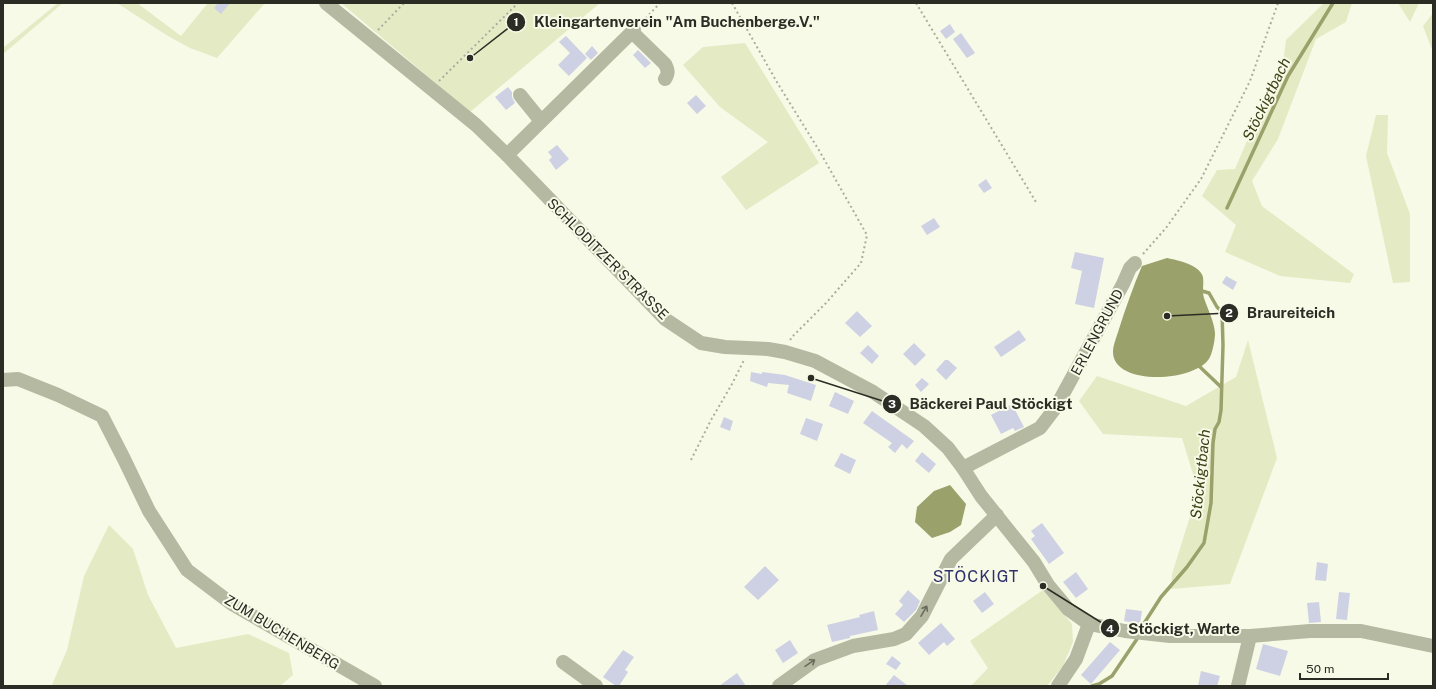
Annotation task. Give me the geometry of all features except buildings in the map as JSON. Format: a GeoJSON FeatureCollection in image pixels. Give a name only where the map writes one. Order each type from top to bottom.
{"type":"FeatureCollection","features":[{"type":"Feature","properties":{"kind":"street","name":"SCHLODITZER STRASSE"},"geometry":{"type":"LineString","coordinates":[[326,3],[476,125],[507,154],[665,319],[701,343],[725,347],[768,349],[785,352],[815,361],[874,392],[924,426],[948,448],[981,496],[1034,562],[1048,585],[1068,609],[1089,624],[1125,631],[1170,636],[1250,636],[1310,631],[1361,631],[1433,646]]}},
{"type":"Feature","properties":{"kind":"street"},"geometry":{"type":"LineString","coordinates":[[507,154],[633,31],[665,64],[668,70],[664,79]]}},
{"type":"Feature","properties":{"kind":"street"},"geometry":{"type":"LineString","coordinates":[[520,95],[541,121]]}},
{"type":"Feature","properties":{"kind":"street","name":"ERLENGRUND"},"geometry":{"type":"LineString","coordinates":[[963,468],[1040,428],[1056,407],[1123,284],[1130,268],[1135,263]]}},
{"type":"Feature","properties":{"kind":"street","name":"ZUM BUCHENBERG"},"geometry":{"type":"LineString","coordinates":[[3,380],[18,379],[58,395],[102,416],[149,511],[187,570],[232,604],[375,686]]}},
{"type":"Feature","properties":{"kind":"street"},"geometry":{"type":"LineString","coordinates":[[779,686],[815,660],[853,646],[894,640],[906,634],[922,616],[951,559],[997,515]]}},
{"type":"Feature","properties":{"kind":"street"},"geometry":{"type":"LineString","coordinates":[[1058,686],[1076,659],[1089,624]]}},
{"type":"Feature","properties":{"kind":"street"},"geometry":{"type":"LineString","coordinates":[[1238,686],[1250,636]]}},
{"type":"Feature","properties":{"kind":"street"},"geometry":{"type":"LineString","coordinates":[[563,662],[596,686]]}},
{"type":"Feature","properties":{"kind":"path"},"geometry":{"type":"LineString","coordinates":[[371,39],[404,3]]}},
{"type":"Feature","properties":{"kind":"path"},"geometry":{"type":"LineString","coordinates":[[432,88],[518,3]]}},
{"type":"Feature","properties":{"kind":"path"},"geometry":{"type":"LineString","coordinates":[[633,31],[660,3]]}},
{"type":"Feature","properties":{"kind":"path"},"geometry":{"type":"LineString","coordinates":[[732,3],[867,235],[862,263],[826,303],[791,338],[785,352]]}},
{"type":"Feature","properties":{"kind":"path"},"geometry":{"type":"LineString","coordinates":[[916,3],[1036,202]]}},
{"type":"Feature","properties":{"kind":"path"},"geometry":{"type":"LineString","coordinates":[[1135,263],[1166,228],[1201,179],[1250,81],[1278,3]]}},
{"type":"Feature","properties":{"kind":"path"},"geometry":{"type":"LineString","coordinates":[[691,460],[749,349]]}},
{"type":"Feature","properties":{"kind":"shaded area"},"geometry":{"type":"Polygon","coordinates":[[[58,3],[63,3],[3,54],[3,48],[58,3]]]}},
{"type":"Feature","properties":{"kind":"shaded area"},"geometry":{"type":"Polygon","coordinates":[[[117,3],[137,3],[181,36],[208,3],[265,3],[217,58],[190,48],[168,36],[117,3]]]}},
{"type":"Feature","properties":{"kind":"shaded area"},"geometry":{"type":"Polygon","coordinates":[[[341,3],[600,3],[470,112],[341,3]]]}},
{"type":"Feature","properties":{"kind":"shaded area"},"geometry":{"type":"Polygon","coordinates":[[[1324,3],[1352,3],[1346,22],[1316,39],[1278,139],[1252,181],[1262,206],[1354,274],[1350,283],[1280,276],[1225,252],[1236,225],[1202,196],[1217,170],[1235,169],[1255,122],[1282,73],[1286,40],[1324,3]]]}},
{"type":"Feature","properties":{"kind":"shaded area"},"geometry":{"type":"Polygon","coordinates":[[[1398,3],[1419,3],[1410,22],[1398,3]]]}},
{"type":"Feature","properties":{"kind":"shaded area"},"geometry":{"type":"Polygon","coordinates":[[[1433,13],[1433,52],[1423,26],[1433,13]]]}},
{"type":"Feature","properties":{"kind":"shaded area"},"geometry":{"type":"Polygon","coordinates":[[[745,43],[819,163],[746,210],[721,177],[768,142],[720,107],[683,65],[703,47],[745,43]]]}},
{"type":"Feature","properties":{"kind":"shaded area"},"geometry":{"type":"Polygon","coordinates":[[[1376,115],[1388,115],[1387,153],[1410,214],[1410,282],[1393,283],[1366,156],[1376,115]]]}},
{"type":"Feature","properties":{"kind":"shaded area"},"geometry":{"type":"Polygon","coordinates":[[[1167,258],[1193,266],[1201,273],[1203,277],[1204,298],[1214,329],[1215,336],[1213,348],[1210,357],[1202,365],[1190,372],[1174,376],[1141,376],[1126,371],[1117,363],[1113,352],[1114,346],[1127,305],[1142,266],[1167,258]]]}},
{"type":"Feature","properties":{"kind":"shaded area"},"geometry":{"type":"Polygon","coordinates":[[[1248,340],[1277,458],[1230,584],[1171,589],[1172,574],[1198,491],[1182,438],[1103,434],[1079,401],[1097,376],[1186,406],[1236,377],[1248,340]]]}},
{"type":"Feature","properties":{"kind":"shaded area"},"geometry":{"type":"Polygon","coordinates":[[[950,485],[966,504],[961,525],[950,532],[932,538],[915,522],[917,507],[934,491],[950,485]]]}},
{"type":"Feature","properties":{"kind":"shaded area"},"geometry":{"type":"Polygon","coordinates":[[[109,525],[133,549],[148,595],[176,648],[248,634],[289,653],[293,675],[280,686],[50,686],[52,685],[67,650],[84,576],[109,525]]]}},
{"type":"Feature","properties":{"kind":"shaded area"},"geometry":{"type":"Polygon","coordinates":[[[1043,590],[1072,624],[1073,642],[1063,666],[1047,686],[971,686],[988,668],[970,641],[1043,590]]]}},
{"type":"Feature","properties":{"kind":"waterway","name":"Stöckigtbach"},"geometry":{"type":"LineString","coordinates":[[1227,208],[1288,76],[1333,3]]}},
{"type":"Feature","properties":{"kind":"waterway","name":"Stöckigtbach"},"geometry":{"type":"LineString","coordinates":[[1143,625],[1161,597],[1187,567],[1204,543],[1211,503],[1213,443],[1215,429],[1219,422],[1221,410],[1223,345],[1222,312],[1217,307],[1209,293],[1202,291]]}},
{"type":"Feature","properties":{"kind":"waterway"},"geometry":{"type":"LineString","coordinates":[[1200,367],[1221,387]]}},
{"type":"Feature","properties":{"kind":"waterway","name":"Stöckigtbach"},"geometry":{"type":"LineString","coordinates":[[1092,686],[1099,684],[1112,676],[1137,639]]}},
{"type":"Feature","properties":{"kind":"place","name":"Kleingartenverein \"Am Buchenberge.V.\""},"geometry":{"type":"Point","coordinates":[470,58]}},
{"type":"Feature","properties":{"kind":"place","name":"Braureiteich"},"geometry":{"type":"Point","coordinates":[1167,316]}},
{"type":"Feature","properties":{"kind":"place","name":"Bäckerei Paul Stöckigt"},"geometry":{"type":"Point","coordinates":[811,378]}},
{"type":"Feature","properties":{"kind":"place","name":"Stöckigt, Warte"},"geometry":{"type":"Point","coordinates":[1043,586]}},
{"type":"Feature","properties":{"kind":"district","name":"STÖCKIGT"},"geometry":{"type":"Point","coordinates":[976,576]}}]}
